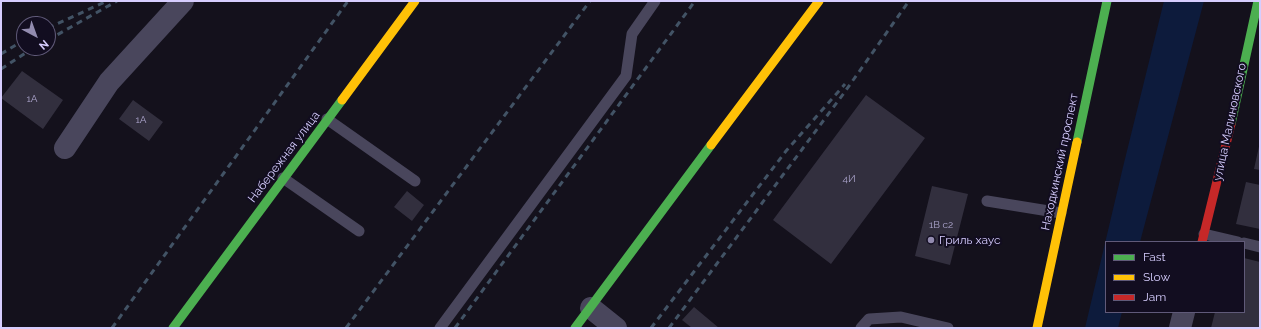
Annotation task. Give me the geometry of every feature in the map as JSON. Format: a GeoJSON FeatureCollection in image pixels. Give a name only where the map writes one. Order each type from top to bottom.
{"type":"FeatureCollection","features":[{"type":"Feature","properties":{"kind":"main road","name":"Набережная улица"},"geometry":{"type":"LineString","coordinates":[[173,328],[415,1]]}},
{"type":"Feature","properties":{"kind":"main road"},"geometry":{"type":"LineString","coordinates":[[575,328],[819,1]]}},
{"type":"Feature","properties":{"kind":"main road","name":"Находкинский проспект"},"geometry":{"type":"LineString","coordinates":[[1037,328],[1107,1]]}},
{"type":"Feature","properties":{"kind":"main road","name":"улица Малиновского"},"geometry":{"type":"LineString","coordinates":[[1203,238],[1222,162],[1258,1]]}},
{"type":"Feature","properties":{"kind":"street"},"geometry":{"type":"LineString","coordinates":[[65,148],[109,82],[183,1]]}},
{"type":"Feature","properties":{"kind":"street"},"geometry":{"type":"LineString","coordinates":[[591,308],[616,328]]}},
{"type":"Feature","properties":{"kind":"street"},"geometry":{"type":"LineString","coordinates":[[1180,328],[1184,313]]}},
{"type":"Feature","properties":{"kind":"lane"},"geometry":{"type":"LineString","coordinates":[[440,328],[626,76],[632,34],[655,1]]}},
{"type":"Feature","properties":{"kind":"lane"},"geometry":{"type":"LineString","coordinates":[[327,119],[415,181]]}},
{"type":"Feature","properties":{"kind":"lane"},"geometry":{"type":"LineString","coordinates":[[283,178],[359,231]]}},
{"type":"Feature","properties":{"kind":"lane"},"geometry":{"type":"LineString","coordinates":[[987,201],[1061,213]]}},
{"type":"Feature","properties":{"kind":"lane"},"geometry":{"type":"LineString","coordinates":[[1203,238],[1229,241]]}},
{"type":"Feature","properties":{"kind":"lane"},"geometry":{"type":"LineString","coordinates":[[1245,243],[1260,247]]}},
{"type":"Feature","properties":{"kind":"lane"},"geometry":{"type":"LineString","coordinates":[[861,328],[869,319],[901,317],[948,328]]}},
{"type":"Feature","properties":{"kind":"water"},"geometry":{"type":"Polygon","coordinates":[[[1164,1],[1204,1],[1140,241],[1106,241],[1164,1]]]}},
{"type":"Feature","properties":{"kind":"water"},"geometry":{"type":"Polygon","coordinates":[[[1105,243],[1105,313],[1122,313],[1118,328],[1085,328],[1105,243]]]}},
{"type":"Feature","properties":{"kind":"building"},"geometry":{"type":"Polygon","coordinates":[[[22,71],[63,100],[43,129],[1,98],[22,71]]]}},
{"type":"Feature","properties":{"kind":"building"},"geometry":{"type":"Polygon","coordinates":[[[866,95],[925,138],[831,264],[773,220],[866,95]]]}},
{"type":"Feature","properties":{"kind":"building"},"geometry":{"type":"Polygon","coordinates":[[[133,100],[163,122],[149,141],[119,119],[133,100]]]}},
{"type":"Feature","properties":{"kind":"building"},"geometry":{"type":"Polygon","coordinates":[[[1260,142],[1260,170],[1254,169],[1260,142]]]}},
{"type":"Feature","properties":{"kind":"building"},"geometry":{"type":"Polygon","coordinates":[[[1246,182],[1260,185],[1260,229],[1236,224],[1246,182]]]}},
{"type":"Feature","properties":{"kind":"building"},"geometry":{"type":"Polygon","coordinates":[[[932,186],[968,194],[950,265],[915,256],[932,186]]]}},
{"type":"Feature","properties":{"kind":"building"},"geometry":{"type":"Polygon","coordinates":[[[407,191],[424,205],[412,221],[394,207],[407,191]]]}},
{"type":"Feature","properties":{"kind":"building"},"geometry":{"type":"Polygon","coordinates":[[[1245,258],[1260,262],[1260,328],[1211,328],[1215,313],[1245,313],[1245,258]]]}},
{"type":"Feature","properties":{"kind":"building"},"geometry":{"type":"Polygon","coordinates":[[[694,307],[719,328],[692,328],[682,320],[694,307]]]}},
{"type":"Feature","properties":{"kind":"railway"},"geometry":{"type":"LineString","coordinates":[[56,24],[107,1]]}},
{"type":"Feature","properties":{"kind":"railway"},"geometry":{"type":"LineString","coordinates":[[56,35],[117,1]]}},
{"type":"Feature","properties":{"kind":"railway"},"geometry":{"type":"LineString","coordinates":[[112,328],[348,1]]}},
{"type":"Feature","properties":{"kind":"railway"},"geometry":{"type":"LineString","coordinates":[[346,328],[590,1]]}},
{"type":"Feature","properties":{"kind":"railway"},"geometry":{"type":"LineString","coordinates":[[455,328],[695,1]]}},
{"type":"Feature","properties":{"kind":"railway"},"geometry":{"type":"LineString","coordinates":[[669,328],[844,93],[909,1]]}},
{"type":"Feature","properties":{"kind":"railway"},"geometry":{"type":"LineString","coordinates":[[1,54],[16,45]]}},
{"type":"Feature","properties":{"kind":"railway"},"geometry":{"type":"LineString","coordinates":[[1,69],[21,56]]}},
{"type":"Feature","properties":{"kind":"railway"},"geometry":{"type":"LineString","coordinates":[[651,328],[786,151],[845,84]]}},
{"type":"Feature","properties":{"kind":"traffic: fast"},"geometry":{"type":"LineString","coordinates":[[1077,142],[1107,1]]}},
{"type":"Feature","properties":{"kind":"traffic: fast"},"geometry":{"type":"LineString","coordinates":[[1231,124],[1258,1]]}},
{"type":"Feature","properties":{"kind":"traffic: fast"},"geometry":{"type":"LineString","coordinates":[[173,328],[342,100]]}},
{"type":"Feature","properties":{"kind":"traffic: fast"},"geometry":{"type":"LineString","coordinates":[[575,328],[711,145]]}},
{"type":"Feature","properties":{"kind":"traffic: slow"},"geometry":{"type":"LineString","coordinates":[[342,100],[415,1]]}},
{"type":"Feature","properties":{"kind":"traffic: slow"},"geometry":{"type":"LineString","coordinates":[[711,145],[819,1]]}},
{"type":"Feature","properties":{"kind":"traffic: slow"},"geometry":{"type":"LineString","coordinates":[[1037,328],[1077,142]]}},
{"type":"Feature","properties":{"kind":"traffic: jam"},"geometry":{"type":"LineString","coordinates":[[1202,241],[1231,124]]}},
{"type":"Feature","properties":{"kind":"place","name":"Гриль хаус"},"geometry":{"type":"Point","coordinates":[931,240]}}]}
